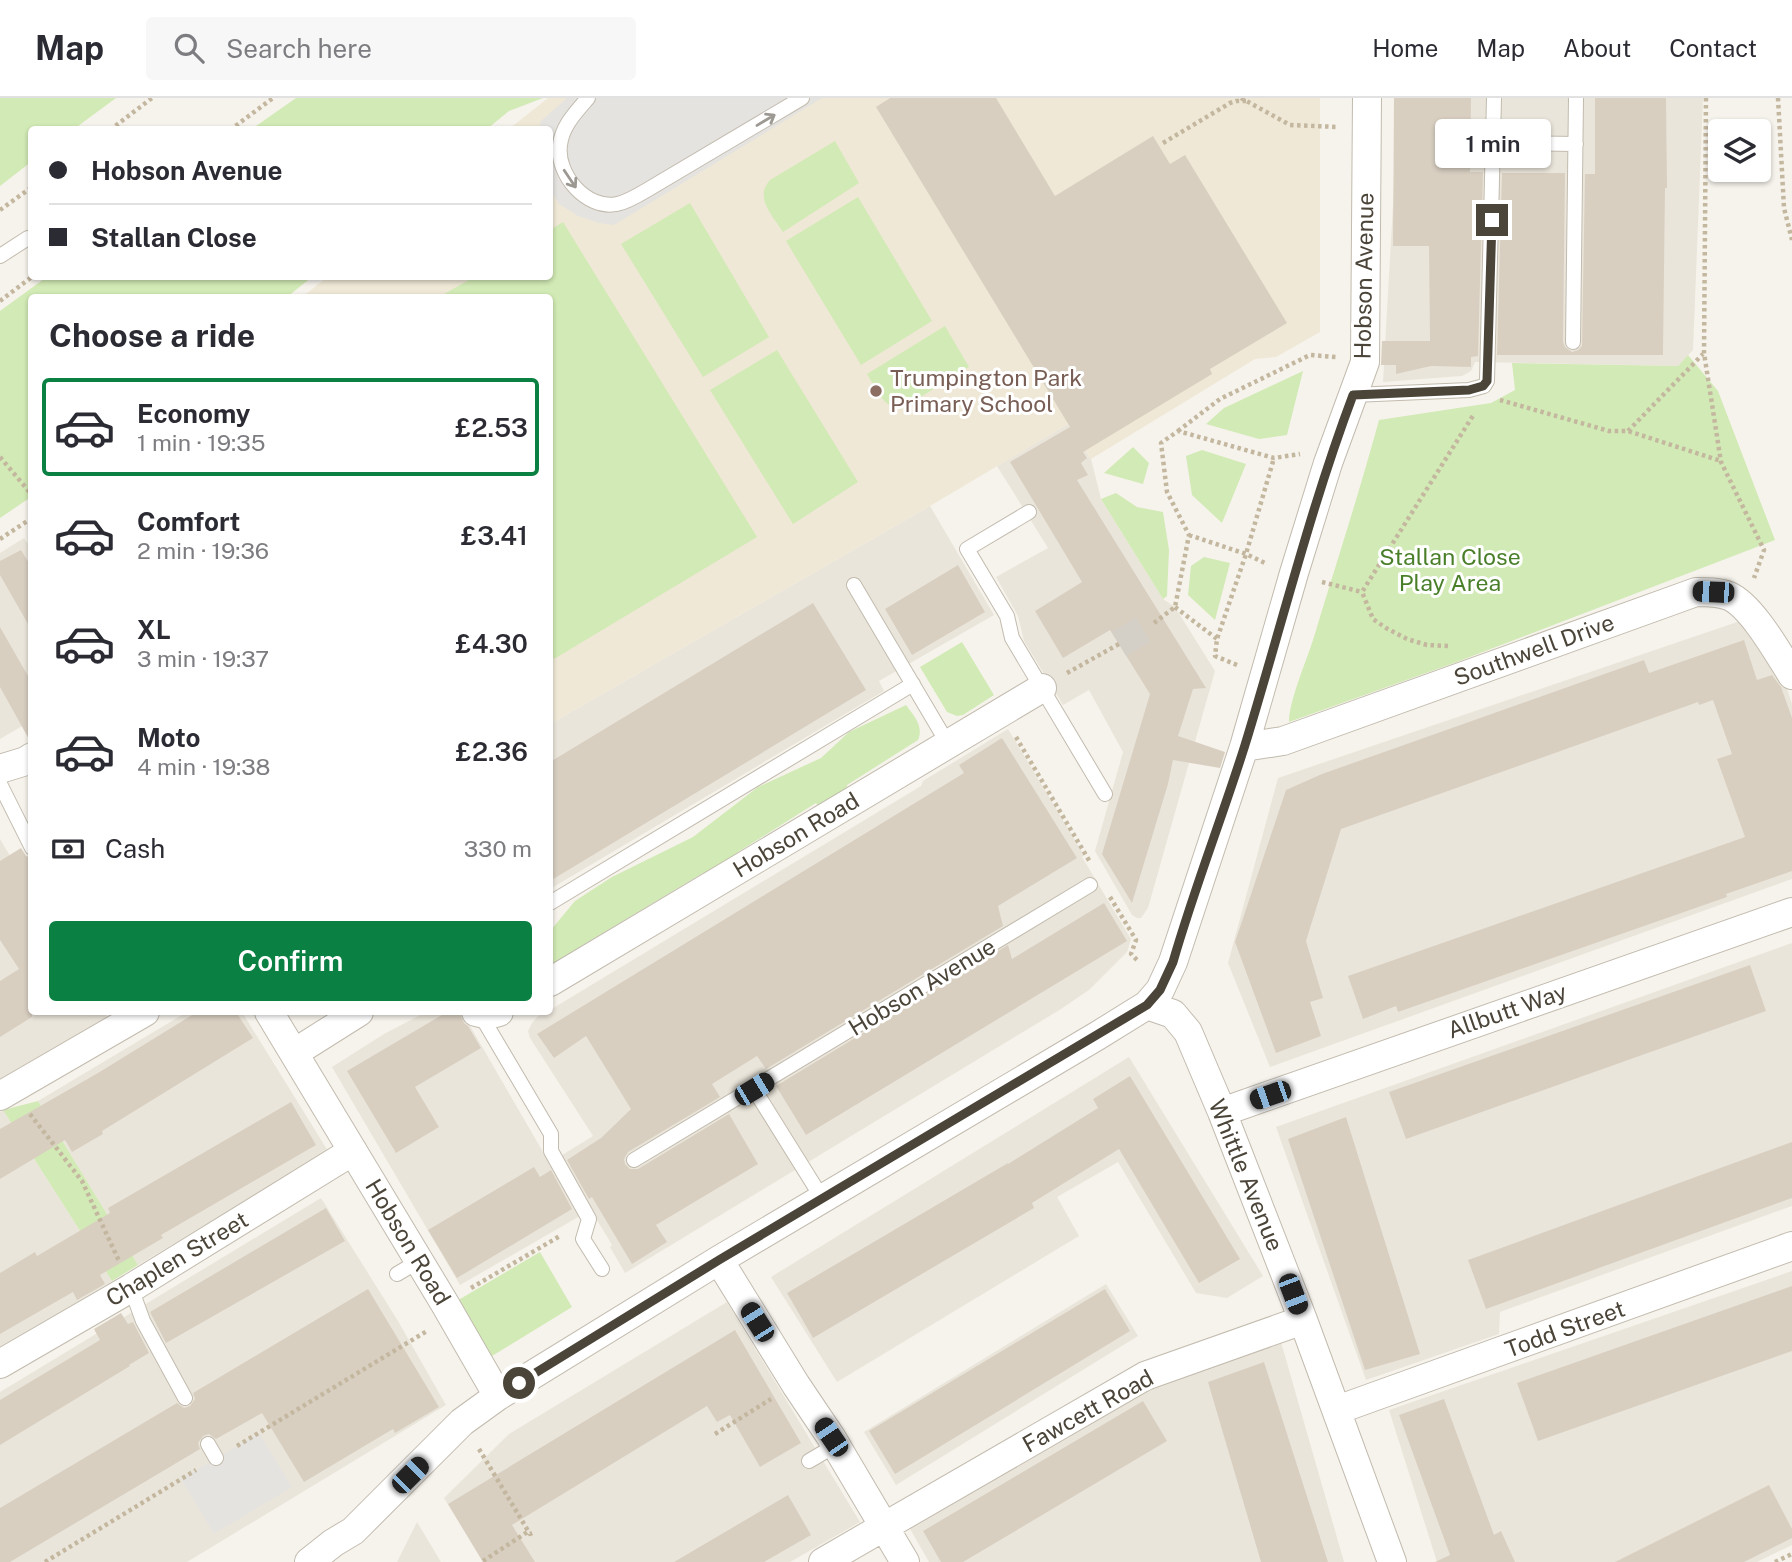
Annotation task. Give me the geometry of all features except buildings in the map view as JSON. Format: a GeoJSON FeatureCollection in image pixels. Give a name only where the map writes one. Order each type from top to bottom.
{"type":"FeatureCollection","features":[{"type":"Feature","properties":{"kind":"street","name":"Hobson Avenue"},"geometry":{"type":"LineString","coordinates":[[309,1562],[353,1531],[463,1422],[498,1396],[719,1260],[1147,1005],[1160,990],[1173,962],[1244,747],[1328,463],[1364,362],[1367,98]]}},
{"type":"Feature","properties":{"kind":"street","name":"Southwell Drive"},"geometry":{"type":"LineString","coordinates":[[1244,747],[1283,741],[1696,592],[1730,596],[1744,607],[1761,627],[1792,674]]}},
{"type":"Feature","properties":{"kind":"street","name":"Hobson Road"},"geometry":{"type":"LineString","coordinates":[[553,980],[1042,688]]}},
{"type":"Feature","properties":{"kind":"street"},"geometry":{"type":"LineString","coordinates":[[0,769],[28,760]]}},
{"type":"Feature","properties":{"kind":"street","name":"Allbutt Way"},"geometry":{"type":"LineString","coordinates":[[1222,1112],[1792,912]]}},
{"type":"Feature","properties":{"kind":"street","name":"Whittle Avenue"},"geometry":{"type":"LineString","coordinates":[[1147,1005],[1173,1014],[1188,1032],[1303,1320],[1392,1562]]}},
{"type":"Feature","properties":{"kind":"street"},"geometry":{"type":"LineString","coordinates":[[4,1089],[132,1015]]}},
{"type":"Feature","properties":{"kind":"street","name":"Hobson Road"},"geometry":{"type":"LineString","coordinates":[[271,1015],[353,1151],[408,1268],[445,1304],[498,1396]]}},
{"type":"Feature","properties":{"kind":"street"},"geometry":{"type":"LineString","coordinates":[[294,1053],[354,1015]]}},
{"type":"Feature","properties":{"kind":"street","name":"Chaplen Street"},"geometry":{"type":"LineString","coordinates":[[0,1364],[131,1288],[353,1151]]}},
{"type":"Feature","properties":{"kind":"street","name":"Todd Street"},"geometry":{"type":"LineString","coordinates":[[1337,1410],[1792,1247]]}},
{"type":"Feature","properties":{"kind":"street"},"geometry":{"type":"LineString","coordinates":[[719,1260],[836,1445],[905,1562]]}},
{"type":"Feature","properties":{"kind":"street","name":"Fawcett Road"},"geometry":{"type":"LineString","coordinates":[[823,1562],[1145,1376],[1303,1320]]}},
{"type":"Feature","properties":{"kind":"street","name":"Hobson Avenue"},"geometry":{"type":"LineString","coordinates":[[340,1562],[353,1531]]}},
{"type":"Feature","properties":{"kind":"lane"},"geometry":{"type":"LineString","coordinates":[[587,98],[567,122],[560,144],[560,157],[572,185],[584,196],[607,205],[630,200],[802,98]]}},
{"type":"Feature","properties":{"kind":"lane"},"geometry":{"type":"LineString","coordinates":[[1353,395],[1485,391],[1488,376],[1494,98]]}},
{"type":"Feature","properties":{"kind":"lane"},"geometry":{"type":"LineString","coordinates":[[1573,342],[1576,98]]}},
{"type":"Feature","properties":{"kind":"lane"},"geometry":{"type":"LineString","coordinates":[[1493,142],[1576,144]]}},
{"type":"Feature","properties":{"kind":"lane"},"geometry":{"type":"LineString","coordinates":[[0,256],[28,238]]}},
{"type":"Feature","properties":{"kind":"lane"},"geometry":{"type":"LineString","coordinates":[[1029,512],[967,549],[1007,616],[1012,638],[1105,794]]}},
{"type":"Feature","properties":{"kind":"lane"},"geometry":{"type":"LineString","coordinates":[[854,586],[948,744]]}},
{"type":"Feature","properties":{"kind":"lane"},"geometry":{"type":"LineString","coordinates":[[553,901],[913,684]]}},
{"type":"Feature","properties":{"kind":"lane"},"geometry":{"type":"LineString","coordinates":[[0,784],[28,840]]}},
{"type":"Feature","properties":{"kind":"lane","name":"Hobson Avenue"},"geometry":{"type":"LineString","coordinates":[[634,1160],[1090,885]]}},
{"type":"Feature","properties":{"kind":"lane"},"geometry":{"type":"LineString","coordinates":[[487,1015],[551,1134],[551,1151],[589,1219],[583,1239],[602,1269]]}},
{"type":"Feature","properties":{"kind":"lane"},"geometry":{"type":"LineString","coordinates":[[754,1089],[822,1198]]}},
{"type":"Feature","properties":{"kind":"lane"},"geometry":{"type":"LineString","coordinates":[[131,1288],[143,1321],[185,1398]]}},
{"type":"Feature","properties":{"kind":"lane"},"geometry":{"type":"LineString","coordinates":[[208,1444],[216,1458]]}},
{"type":"Feature","properties":{"kind":"lane"},"geometry":{"type":"LineString","coordinates":[[809,1461],[836,1445]]}},
{"type":"Feature","properties":{"kind":"path"},"geometry":{"type":"LineString","coordinates":[[115,126],[152,98]]}},
{"type":"Feature","properties":{"kind":"path"},"geometry":{"type":"LineString","coordinates":[[235,126],[273,98]]}},
{"type":"Feature","properties":{"kind":"path"},"geometry":{"type":"LineString","coordinates":[[1241,98],[1290,125],[1310,127]]}},
{"type":"Feature","properties":{"kind":"path"},"geometry":{"type":"LineString","coordinates":[[1706,98],[1704,353],[1721,462],[1764,550],[1744,607]]}},
{"type":"Feature","properties":{"kind":"path"},"geometry":{"type":"LineString","coordinates":[[1778,98],[1784,208],[1792,240]]}},
{"type":"Feature","properties":{"kind":"path"},"geometry":{"type":"LineString","coordinates":[[1163,142],[1230,103],[1248,102]]}},
{"type":"Feature","properties":{"kind":"path"},"geometry":{"type":"LineString","coordinates":[[0,210],[28,190]]}},
{"type":"Feature","properties":{"kind":"path"},"geometry":{"type":"LineString","coordinates":[[0,301],[28,280]]}},
{"type":"Feature","properties":{"kind":"path"},"geometry":{"type":"LineString","coordinates":[[1629,431],[1704,353]]}},
{"type":"Feature","properties":{"kind":"path"},"geometry":{"type":"LineString","coordinates":[[1154,623],[1175,607],[1189,535],[1167,492],[1161,443],[1220,399],[1310,355],[1364,362]]}},
{"type":"Feature","properties":{"kind":"path"},"geometry":{"type":"LineString","coordinates":[[1362,592],[1485,391],[1609,431],[1629,431],[1721,462]]}},
{"type":"Feature","properties":{"kind":"path"},"geometry":{"type":"LineString","coordinates":[[1178,431],[1274,458],[1217,639],[1215,656],[1265,674]]}},
{"type":"Feature","properties":{"kind":"path"},"geometry":{"type":"LineString","coordinates":[[0,457],[28,490]]}},
{"type":"Feature","properties":{"kind":"path"},"geometry":{"type":"LineString","coordinates":[[0,539],[28,522]]}},
{"type":"Feature","properties":{"kind":"path"},"geometry":{"type":"LineString","coordinates":[[1189,535],[1245,554],[1268,565],[1362,592]]}},
{"type":"Feature","properties":{"kind":"path"},"geometry":{"type":"LineString","coordinates":[[1362,592],[1373,619],[1386,628],[1407,639],[1427,645],[1453,646]]}},
{"type":"Feature","properties":{"kind":"path"},"geometry":{"type":"LineString","coordinates":[[1175,607],[1217,639]]}},
{"type":"Feature","properties":{"kind":"path"},"geometry":{"type":"LineString","coordinates":[[1042,688],[1119,644]]}},
{"type":"Feature","properties":{"kind":"path"},"geometry":{"type":"LineString","coordinates":[[1001,712],[1093,867]]}},
{"type":"Feature","properties":{"kind":"path"},"geometry":{"type":"LineString","coordinates":[[1106,890],[1136,940],[1131,954],[1143,966],[1173,962]]}},
{"type":"Feature","properties":{"kind":"path"},"geometry":{"type":"LineString","coordinates":[[4,1089],[82,1181],[131,1288]]}},
{"type":"Feature","properties":{"kind":"path"},"geometry":{"type":"LineString","coordinates":[[445,1304],[589,1219]]}},
{"type":"Feature","properties":{"kind":"path"},"geometry":{"type":"LineString","coordinates":[[359,1371],[402,1346]]}},
{"type":"Feature","properties":{"kind":"path"},"geometry":{"type":"LineString","coordinates":[[715,1434],[796,1385]]}},
{"type":"Feature","properties":{"kind":"path"},"geometry":{"type":"LineString","coordinates":[[463,1422],[530,1534],[536,1532]]}},
{"type":"Feature","properties":{"kind":"path"},"geometry":{"type":"LineString","coordinates":[[483,1561],[529,1531]]}},
{"type":"Feature","properties":{"kind":"path"},"geometry":{"type":"LineString","coordinates":[[1775,1562],[1792,1554]]}},
{"type":"Feature","properties":{"kind":"shaded area","name":"Trumpington Park Primary School"},"geometry":{"type":"Polygon","coordinates":[[[548,98],[1320,98],[1320,332],[1276,357],[1255,359],[1091,459],[1068,424],[553,722],[553,294],[306,294],[323,280],[553,280],[553,126],[513,126],[548,98]]]}},
{"type":"Feature","properties":{"kind":"shaded area"},"geometry":{"type":"Polygon","coordinates":[[[567,98],[822,98],[614,225],[578,216],[559,204],[553,195],[553,126],[540,126],[541,121],[567,98]]]}},
{"type":"Feature","properties":{"kind":"shaded area"},"geometry":{"type":"Polygon","coordinates":[[[1399,98],[1703,98],[1693,350],[1678,366],[1475,362],[1471,371],[1462,376],[1383,382],[1399,98]]]}},
{"type":"Feature","properties":{"kind":"shaded area"},"geometry":{"type":"Polygon","coordinates":[[[1068,424],[1091,459],[1101,499],[1163,599],[1175,607],[1215,671],[1148,908],[1141,918],[1132,915],[1095,851],[1123,752],[1089,690],[1063,705],[1024,641],[1018,616],[996,577],[1048,548],[997,466],[1068,424]]]}},
{"type":"Feature","properties":{"kind":"shaded area"},"geometry":{"type":"Polygon","coordinates":[[[930,506],[994,615],[879,681],[884,691],[553,887],[553,722],[930,506]]]}},
{"type":"Feature","properties":{"kind":"shaded area"},"geometry":{"type":"Polygon","coordinates":[[[24,538],[28,544],[28,723],[0,739],[0,553],[24,538]]]}},
{"type":"Feature","properties":{"kind":"shaded area"},"geometry":{"type":"Polygon","coordinates":[[[1746,619],[1779,664],[1792,704],[1792,879],[1270,1067],[1228,963],[1278,778],[1746,619]]]}},
{"type":"Feature","properties":{"kind":"shaded area"},"geometry":{"type":"Polygon","coordinates":[[[1008,729],[1131,939],[1127,952],[1089,990],[1061,1009],[625,1273],[610,1247],[612,1245],[559,1157],[593,1136],[530,1038],[528,1031],[532,1023],[538,1016],[553,1015],[553,1008],[921,786],[923,781],[1008,729]]]}},
{"type":"Feature","properties":{"kind":"shaded area"},"geometry":{"type":"Polygon","coordinates":[[[0,839],[28,886],[28,1015],[106,1015],[108,1018],[0,1082],[0,839]]]}},
{"type":"Feature","properties":{"kind":"shaded area"},"geometry":{"type":"Polygon","coordinates":[[[1792,943],[1792,1206],[1500,1312],[1499,1334],[1366,1380],[1276,1127],[1792,943]]]}},
{"type":"Feature","properties":{"kind":"shaded area"},"geometry":{"type":"Polygon","coordinates":[[[182,1015],[244,1015],[328,1151],[138,1265],[38,1101],[182,1015]]]}},
{"type":"Feature","properties":{"kind":"shaded area"},"geometry":{"type":"Polygon","coordinates":[[[420,1015],[464,1015],[580,1216],[460,1285],[332,1067],[420,1015]]]}},
{"type":"Feature","properties":{"kind":"shaded area"},"geometry":{"type":"Polygon","coordinates":[[[1129,1057],[1263,1276],[1227,1298],[1196,1293],[1118,1162],[1057,1197],[1079,1236],[837,1382],[771,1277],[1129,1057]]]}},
{"type":"Feature","properties":{"kind":"shaded area"},"geometry":{"type":"Polygon","coordinates":[[[3,1110],[112,1281],[0,1348],[0,1112],[3,1110]]]}},
{"type":"Feature","properties":{"kind":"shaded area"},"geometry":{"type":"Polygon","coordinates":[[[321,1198],[398,1321],[446,1405],[187,1562],[0,1562],[0,1392],[321,1198]]]}},
{"type":"Feature","properties":{"kind":"shaded area"},"geometry":{"type":"Polygon","coordinates":[[[1792,1271],[1792,1545],[1757,1562],[1437,1562],[1389,1410],[1792,1271]]]}},
{"type":"Feature","properties":{"kind":"shaded area"},"geometry":{"type":"Polygon","coordinates":[[[1106,1284],[1138,1336],[896,1485],[864,1432],[1106,1284]]]}},
{"type":"Feature","properties":{"kind":"shaded area"},"geometry":{"type":"Polygon","coordinates":[[[727,1302],[860,1522],[790,1562],[483,1562],[444,1498],[509,1434],[727,1302]]]}},
{"type":"Feature","properties":{"kind":"shaded area"},"geometry":{"type":"Polygon","coordinates":[[[1281,1342],[1344,1562],[929,1562],[909,1527],[1153,1382],[1281,1342]]]}},
{"type":"Feature","properties":{"kind":"shaded area"},"geometry":{"type":"Polygon","coordinates":[[[259,1433],[292,1487],[214,1534],[181,1479],[259,1433]]]}},
{"type":"Feature","properties":{"kind":"shaded area"},"geometry":{"type":"Polygon","coordinates":[[[417,1522],[441,1562],[397,1562],[417,1522]]]}},
{"type":"Feature","properties":{"kind":"green space"},"geometry":{"type":"Polygon","coordinates":[[[0,98],[116,98],[78,126],[28,126],[28,164],[0,186],[0,98]]]}},
{"type":"Feature","properties":{"kind":"green space"},"geometry":{"type":"Polygon","coordinates":[[[296,98],[543,98],[509,111],[491,126],[256,126],[296,98]]]}},
{"type":"Feature","properties":{"kind":"green space"},"geometry":{"type":"Polygon","coordinates":[[[835,141],[859,183],[783,232],[766,206],[766,186],[770,180],[835,141]]]}},
{"type":"Feature","properties":{"kind":"green space"},"geometry":{"type":"Polygon","coordinates":[[[858,197],[932,321],[861,365],[786,241],[858,197]]]}},
{"type":"Feature","properties":{"kind":"green space"},"geometry":{"type":"Polygon","coordinates":[[[690,203],[769,337],[703,377],[621,244],[690,203]]]}},
{"type":"Feature","properties":{"kind":"green space"},"geometry":{"type":"Polygon","coordinates":[[[563,222],[757,537],[554,659],[553,294],[444,294],[469,280],[553,280],[553,228],[563,222]]]}},
{"type":"Feature","properties":{"kind":"green space"},"geometry":{"type":"Polygon","coordinates":[[[43,280],[308,280],[291,294],[28,294],[28,499],[0,518],[0,311],[43,280]]]}},
{"type":"Feature","properties":{"kind":"green space"},"geometry":{"type":"Polygon","coordinates":[[[945,326],[969,367],[901,409],[889,405],[867,374],[945,326]]]}},
{"type":"Feature","properties":{"kind":"green space"},"geometry":{"type":"Polygon","coordinates":[[[777,350],[858,482],[793,524],[710,390],[777,350]]]}},
{"type":"Feature","properties":{"kind":"green space","name":"Stallan Close Play Area"},"geometry":{"type":"Polygon","coordinates":[[[1688,355],[1718,391],[1775,540],[1454,663],[1289,722],[1295,693],[1379,420],[1491,403],[1515,390],[1512,363],[1678,366],[1688,355]]]}},
{"type":"Feature","properties":{"kind":"green space"},"geometry":{"type":"Polygon","coordinates":[[[1303,371],[1287,435],[1259,439],[1206,424],[1224,408],[1303,371]]]}},
{"type":"Feature","properties":{"kind":"green space"},"geometry":{"type":"Polygon","coordinates":[[[1133,447],[1149,463],[1143,484],[1104,473],[1133,447]]]}},
{"type":"Feature","properties":{"kind":"green space"},"geometry":{"type":"Polygon","coordinates":[[[1202,450],[1246,464],[1222,523],[1192,495],[1186,456],[1202,450]]]}},
{"type":"Feature","properties":{"kind":"green space"},"geometry":{"type":"Polygon","coordinates":[[[1116,493],[1137,507],[1163,512],[1169,550],[1167,596],[1163,599],[1101,499],[1116,493]]]}},
{"type":"Feature","properties":{"kind":"green space"},"geometry":{"type":"Polygon","coordinates":[[[1204,557],[1230,563],[1215,620],[1188,595],[1191,566],[1204,557]]]}},
{"type":"Feature","properties":{"kind":"green space"},"geometry":{"type":"Polygon","coordinates":[[[962,642],[994,695],[957,716],[947,712],[920,667],[962,642]]]}},
{"type":"Feature","properties":{"kind":"green space"},"geometry":{"type":"Polygon","coordinates":[[[906,705],[915,717],[920,735],[918,740],[847,785],[848,800],[823,814],[816,803],[738,852],[733,867],[708,882],[703,873],[578,948],[563,970],[553,964],[553,927],[575,901],[612,877],[693,837],[758,787],[821,758],[849,732],[906,705]]]}},
{"type":"Feature","properties":{"kind":"green space"},"geometry":{"type":"Polygon","coordinates":[[[38,1101],[138,1265],[112,1281],[3,1110],[38,1101]]]}},
{"type":"Feature","properties":{"kind":"green space"},"geometry":{"type":"Polygon","coordinates":[[[540,1252],[572,1307],[487,1359],[455,1302],[540,1252]]]}},
{"type":"Feature","properties":{"kind":"tunnel"},"geometry":{"type":"LineString","coordinates":[[1119,644],[1154,623]]}},
{"type":"Feature","properties":{"kind":"place","name":"Trumpington Park Primary School"},"geometry":{"type":"Point","coordinates":[876,391]}},
{"type":"Feature","properties":{"kind":"route"},"geometry":{"type":"LineString","coordinates":[[519,1383],[845,1184],[1097,1036],[1147,1005],[1160,990],[1173,962],[1244,747],[1328,463],[1353,395],[1469,390],[1483,386],[1487,381],[1492,220]]}}]}
